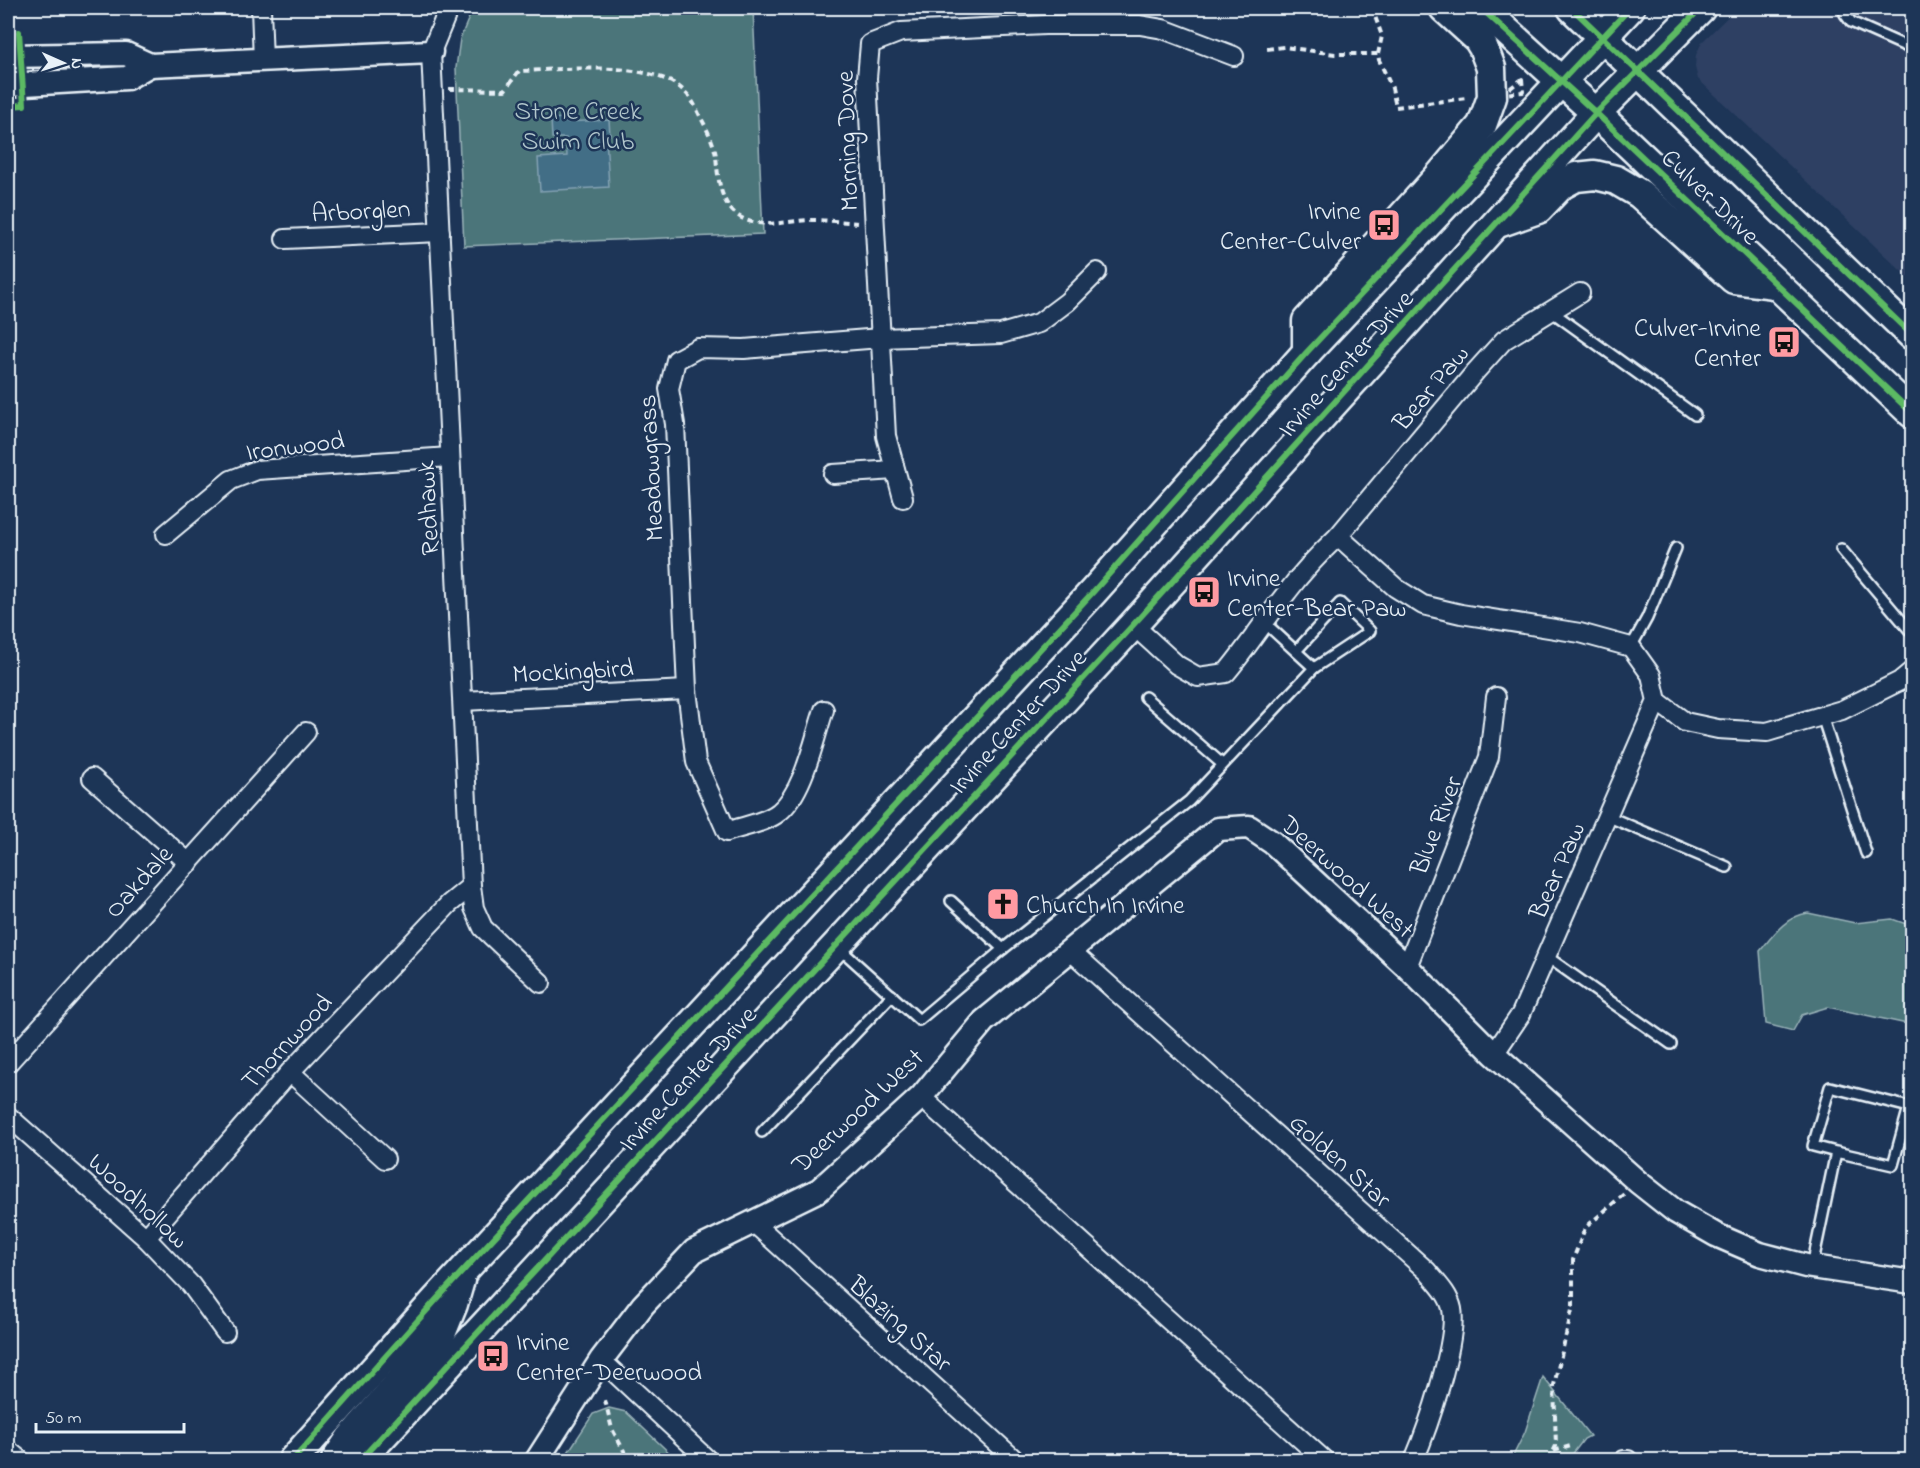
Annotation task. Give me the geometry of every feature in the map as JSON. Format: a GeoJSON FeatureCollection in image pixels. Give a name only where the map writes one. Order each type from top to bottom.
{"type":"FeatureCollection","features":[{"type":"Feature","properties":{"kind":"main road"},"geometry":{"type":"LineString","coordinates":[[1307,352],[1307,321],[1441,174],[1482,125],[1492,98],[1491,68],[1478,39],[1444,8]]}},
{"type":"Feature","properties":{"kind":"main road","name":"Culver Drive"},"geometry":{"type":"LineString","coordinates":[[1481,8],[1561,80],[1912,413]]}},
{"type":"Feature","properties":{"kind":"main road","name":"Culver Drive"},"geometry":{"type":"LineString","coordinates":[[1572,8],[1912,335]]}},
{"type":"Feature","properties":{"kind":"main road","name":"Irvine Center Drive"},"geometry":{"type":"LineString","coordinates":[[293,1461],[463,1272],[1085,600],[1307,352],[1630,8]]}},
{"type":"Feature","properties":{"kind":"main road","name":"Irvine Center Drive"},"geometry":{"type":"LineString","coordinates":[[343,1460],[837,945],[1133,625],[1596,113],[1701,8]]}},
{"type":"Feature","properties":{"kind":"main road"},"geometry":{"type":"LineString","coordinates":[[1499,222],[1538,209],[1560,185],[1576,177],[1595,175],[1616,180],[1640,194],[1734,279],[1775,284]]}},
{"type":"Feature","properties":{"kind":"main road"},"geometry":{"type":"LineString","coordinates":[[343,1460],[350,1439],[441,1334],[463,1272]]}},
{"type":"Feature","properties":{"kind":"street"},"geometry":{"type":"LineString","coordinates":[[261,8],[263,61]]}},
{"type":"Feature","properties":{"kind":"street","name":"Redhawk"},"geometry":{"type":"LineString","coordinates":[[449,8],[432,52],[471,886],[474,908],[483,928],[541,983]]}},
{"type":"Feature","properties":{"kind":"street","name":"Morning Dove"},"geometry":{"type":"LineString","coordinates":[[903,498],[886,436],[867,78],[870,45],[901,32],[1045,16],[1163,29],[1234,56]]}},
{"type":"Feature","properties":{"kind":"street"},"geometry":{"type":"LineString","coordinates":[[8,56],[126,54],[150,65],[432,52]]}},
{"type":"Feature","properties":{"kind":"street"},"geometry":{"type":"LineString","coordinates":[[8,85],[127,78],[150,65]]}},
{"type":"Feature","properties":{"kind":"street","name":"Arborglen"},"geometry":{"type":"LineString","coordinates":[[285,239],[440,231]]}},
{"type":"Feature","properties":{"kind":"street","name":"Meadowgrass"},"geometry":{"type":"LineString","coordinates":[[824,710],[800,782],[791,798],[779,812],[727,832],[696,762],[687,690],[675,424],[669,389],[676,360],[698,348],[744,349],[880,338],[1001,334],[1039,323],[1068,302],[1097,272]]}},
{"type":"Feature","properties":{"kind":"street","name":"Bear Paw"},"geometry":{"type":"LineString","coordinates":[[1133,625],[1177,665],[1198,677],[1226,673],[1244,652],[1287,591],[1338,536],[1476,370],[1504,340],[1580,293]]}},
{"type":"Feature","properties":{"kind":"street","name":"Ironwood"},"geometry":{"type":"LineString","coordinates":[[166,534],[231,480],[257,470],[450,457]]}},
{"type":"Feature","properties":{"kind":"street"},"geometry":{"type":"LineString","coordinates":[[833,474],[895,470]]}},
{"type":"Feature","properties":{"kind":"street"},"geometry":{"type":"LineString","coordinates":[[1338,536],[1396,588],[1423,605],[1461,615],[1580,633],[1631,647],[1651,675],[1657,701],[1685,722],[1718,729],[1767,732],[1842,710],[1900,681],[1912,671]]}},
{"type":"Feature","properties":{"kind":"street","name":"Mockingbird"},"geometry":{"type":"LineString","coordinates":[[463,701],[687,690]]}},
{"type":"Feature","properties":{"kind":"street","name":"Blue River"},"geometry":{"type":"LineString","coordinates":[[1407,967],[1489,757],[1496,697]]}},
{"type":"Feature","properties":{"kind":"street","name":"Bear Paw"},"geometry":{"type":"LineString","coordinates":[[1494,1054],[1521,1014],[1657,701]]}},
{"type":"Feature","properties":{"kind":"street","name":"Oakdale"},"geometry":{"type":"LineString","coordinates":[[8,1063],[306,732]]}},
{"type":"Feature","properties":{"kind":"street"},"geometry":{"type":"LineString","coordinates":[[92,778],[189,863]]}},
{"type":"Feature","properties":{"kind":"street","name":"Deerwood West"},"geometry":{"type":"LineString","coordinates":[[537,1461],[601,1360],[643,1305],[694,1251],[819,1190],[921,1097],[984,1021],[1218,829],[1249,827],[1273,843],[1407,967],[1494,1054],[1638,1182],[1676,1212],[1716,1235],[1760,1254],[1812,1267],[1912,1282]]}},
{"type":"Feature","properties":{"kind":"street","name":"Thornwood"},"geometry":{"type":"LineString","coordinates":[[146,1238],[290,1072],[449,904],[471,886]]}},
{"type":"Feature","properties":{"kind":"street","name":"Golden Star"},"geometry":{"type":"LineString","coordinates":[[1071,951],[1427,1271],[1445,1292],[1452,1308],[1453,1334],[1424,1437],[1414,1461]]}},
{"type":"Feature","properties":{"kind":"street"},"geometry":{"type":"LineString","coordinates":[[290,1072],[385,1159]]}},
{"type":"Feature","properties":{"kind":"street"},"geometry":{"type":"LineString","coordinates":[[921,1097],[1324,1461]]}},
{"type":"Feature","properties":{"kind":"street","name":"Woodhollow"},"geometry":{"type":"LineString","coordinates":[[8,1116],[146,1238],[191,1285],[225,1332]]}},
{"type":"Feature","properties":{"kind":"street","name":"Blazing Star"},"geometry":{"type":"LineString","coordinates":[[753,1222],[1015,1461]]}},
{"type":"Feature","properties":{"kind":"street"},"geometry":{"type":"LineString","coordinates":[[601,1360],[708,1461]]}},
{"type":"Feature","properties":{"kind":"street"},"geometry":{"type":"LineString","coordinates":[[313,1437],[343,1460]]}},
{"type":"Feature","properties":{"kind":"street"},"geometry":{"type":"LineString","coordinates":[[8,1450],[20,1461]]}},
{"type":"Feature","properties":{"kind":"lane"},"geometry":{"type":"LineString","coordinates":[[1844,8],[1851,22],[1912,49]]}},
{"type":"Feature","properties":{"kind":"lane"},"geometry":{"type":"LineString","coordinates":[[1551,311],[1695,415]]}},
{"type":"Feature","properties":{"kind":"lane"},"geometry":{"type":"LineString","coordinates":[[1631,647],[1647,618],[1676,548]]}},
{"type":"Feature","properties":{"kind":"lane"},"geometry":{"type":"LineString","coordinates":[[1841,549],[1912,633]]}},
{"type":"Feature","properties":{"kind":"lane"},"geometry":{"type":"LineString","coordinates":[[837,945],[919,1020],[1003,949],[1189,801],[1314,668],[1370,631],[1340,603],[1296,651]]}},
{"type":"Feature","properties":{"kind":"lane"},"geometry":{"type":"LineString","coordinates":[[1264,622],[1314,668]]}},
{"type":"Feature","properties":{"kind":"lane"},"geometry":{"type":"LineString","coordinates":[[1145,697],[1222,764]]}},
{"type":"Feature","properties":{"kind":"lane"},"geometry":{"type":"LineString","coordinates":[[1822,716],[1866,853]]}},
{"type":"Feature","properties":{"kind":"lane"},"geometry":{"type":"LineString","coordinates":[[1607,816],[1727,867]]}},
{"type":"Feature","properties":{"kind":"lane"},"geometry":{"type":"LineString","coordinates":[[951,901],[1003,949]]}},
{"type":"Feature","properties":{"kind":"lane"},"geometry":{"type":"LineString","coordinates":[[1546,956],[1671,1044]]}},
{"type":"Feature","properties":{"kind":"lane"},"geometry":{"type":"LineString","coordinates":[[762,1132],[892,995]]}},
{"type":"Feature","properties":{"kind":"lane"},"geometry":{"type":"LineString","coordinates":[[1830,1087],[1909,1107],[1893,1165],[1836,1152],[1813,1146],[1830,1087]]}},
{"type":"Feature","properties":{"kind":"lane"},"geometry":{"type":"LineString","coordinates":[[1812,1267],[1836,1152]]}},
{"type":"Feature","properties":{"kind":"path"},"geometry":{"type":"LineString","coordinates":[[1372,8],[1382,36],[1378,54],[1392,88],[1395,107],[1475,95]]}},
{"type":"Feature","properties":{"kind":"path"},"geometry":{"type":"LineString","coordinates":[[1267,49],[1284,47],[1335,54],[1378,54]]}},
{"type":"Feature","properties":{"kind":"path"},"geometry":{"type":"LineString","coordinates":[[433,90],[456,88],[505,90],[519,71],[632,69],[682,88],[691,98],[706,127],[715,153],[717,179],[726,201],[736,214],[752,222],[773,224],[811,220],[874,224]]}},
{"type":"Feature","properties":{"kind":"path"},"geometry":{"type":"LineString","coordinates":[[1548,1461],[1556,1446],[1554,1385],[1574,1306],[1573,1260],[1585,1228],[1638,1182]]}},
{"type":"Feature","properties":{"kind":"path"},"geometry":{"type":"LineString","coordinates":[[605,1400],[612,1429],[629,1461]]}},
{"type":"Feature","properties":{"kind":"path"},"geometry":{"type":"LineString","coordinates":[[1554,1451],[1574,1445]]}},
{"type":"Feature","properties":{"kind":"shaded area"},"geometry":{"type":"Polygon","coordinates":[[[1737,8],[1912,8],[1912,281],[1698,79],[1695,67],[1696,55],[1702,42],[1737,8]]]}},
{"type":"Feature","properties":{"kind":"shaded area"},"geometry":{"type":"Polygon","coordinates":[[[563,118],[563,122],[609,120],[610,135],[606,136],[609,187],[540,191],[538,158],[567,156],[566,138],[552,138],[551,119],[563,118]]]}},
{"type":"Feature","properties":{"kind":"green space","name":"Stone Creek Swim Club"},"geometry":{"type":"Polygon","coordinates":[[[473,8],[753,8],[763,234],[464,246],[456,68],[460,39],[473,8]]]}},
{"type":"Feature","properties":{"kind":"green space"},"geometry":{"type":"Polygon","coordinates":[[[1808,913],[1855,923],[1892,919],[1912,926],[1912,1025],[1828,1007],[1802,1015],[1793,1031],[1766,1024],[1760,951],[1787,922],[1808,913]]]}},
{"type":"Feature","properties":{"kind":"green space"},"geometry":{"type":"Polygon","coordinates":[[[1543,1377],[1590,1436],[1584,1439],[1568,1460],[1511,1460],[1525,1432],[1543,1377]]]}},
{"type":"Feature","properties":{"kind":"green space"},"geometry":{"type":"Polygon","coordinates":[[[609,1408],[626,1412],[677,1460],[563,1460],[593,1414],[609,1408]]]}},
{"type":"Feature","properties":{"kind":"cycle path"},"geometry":{"type":"LineString","coordinates":[[1481,8],[1596,113],[1912,413]]}},
{"type":"Feature","properties":{"kind":"cycle path"},"geometry":{"type":"LineString","coordinates":[[1572,8],[1912,335]]}},
{"type":"Feature","properties":{"kind":"cycle path"},"geometry":{"type":"LineString","coordinates":[[293,1460],[436,1300],[1093,592],[1307,352],[1630,8]]}},
{"type":"Feature","properties":{"kind":"cycle path"},"geometry":{"type":"LineString","coordinates":[[360,1460],[1133,625],[1596,113],[1701,8]]}},
{"type":"Feature","properties":{"kind":"cycle path"},"geometry":{"type":"LineString","coordinates":[[8,106],[24,105],[19,32]]}},
{"type":"Feature","properties":{"kind":"place","name":"Irvine Center-Culver"},"geometry":{"type":"Point","coordinates":[1384,225]}},
{"type":"Feature","properties":{"kind":"place","name":"Culver-Irvine Center"},"geometry":{"type":"Point","coordinates":[1784,342]}},
{"type":"Feature","properties":{"kind":"place","name":"Irvine Center-Bear Paw"},"geometry":{"type":"Point","coordinates":[1204,592]}},
{"type":"Feature","properties":{"kind":"place","name":"Church In Irvine"},"geometry":{"type":"Point","coordinates":[1003,904]}},
{"type":"Feature","properties":{"kind":"place","name":"Irvine Center-Deerwood"},"geometry":{"type":"Point","coordinates":[493,1356]}}]}
